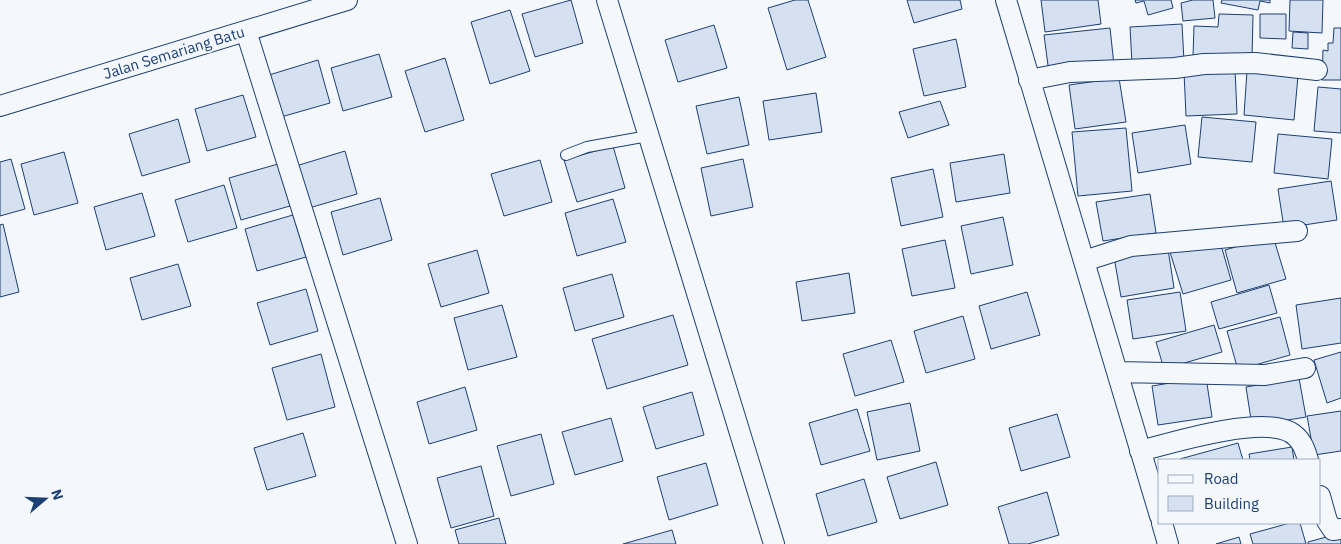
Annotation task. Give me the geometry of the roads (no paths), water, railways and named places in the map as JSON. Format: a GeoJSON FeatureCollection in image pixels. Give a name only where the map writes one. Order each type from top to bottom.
{"type":"FeatureCollection","features":[{"type":"Feature","properties":{"kind":"street","name":"Jalan Semariang Batu"},"geometry":{"type":"LineString","coordinates":[[0,106],[347,0]]}},
{"type":"Feature","properties":{"kind":"street"},"geometry":{"type":"LineString","coordinates":[[608,0],[774,544]]}},
{"type":"Feature","properties":{"kind":"street"},"geometry":{"type":"LineString","coordinates":[[1006,0],[1158,510]]}},
{"type":"Feature","properties":{"kind":"street"},"geometry":{"type":"LineString","coordinates":[[246,31],[407,544]]}},
{"type":"Feature","properties":{"kind":"street"},"geometry":{"type":"LineString","coordinates":[[1029,80],[1070,72],[1175,68],[1204,64],[1255,63],[1317,70]]}},
{"type":"Feature","properties":{"kind":"street"},"geometry":{"type":"LineString","coordinates":[[1084,261],[1131,246],[1297,231]]}},
{"type":"Feature","properties":{"kind":"street"},"geometry":{"type":"LineString","coordinates":[[1117,372],[1265,375],[1305,368]]}},
{"type":"Feature","properties":{"kind":"street"},"geometry":{"type":"LineString","coordinates":[[1140,451],[1246,427],[1273,428],[1290,432],[1303,444],[1308,459]]}},
{"type":"Feature","properties":{"kind":"street"},"geometry":{"type":"LineString","coordinates":[[1321,499],[1333,530],[1341,529]]}},
{"type":"Feature","properties":{"kind":"street"},"geometry":{"type":"LineString","coordinates":[[1162,524],[1168,544]]}},
{"type":"Feature","properties":{"kind":"lane"},"geometry":{"type":"LineString","coordinates":[[566,154],[587,147],[648,136]]}}]}
